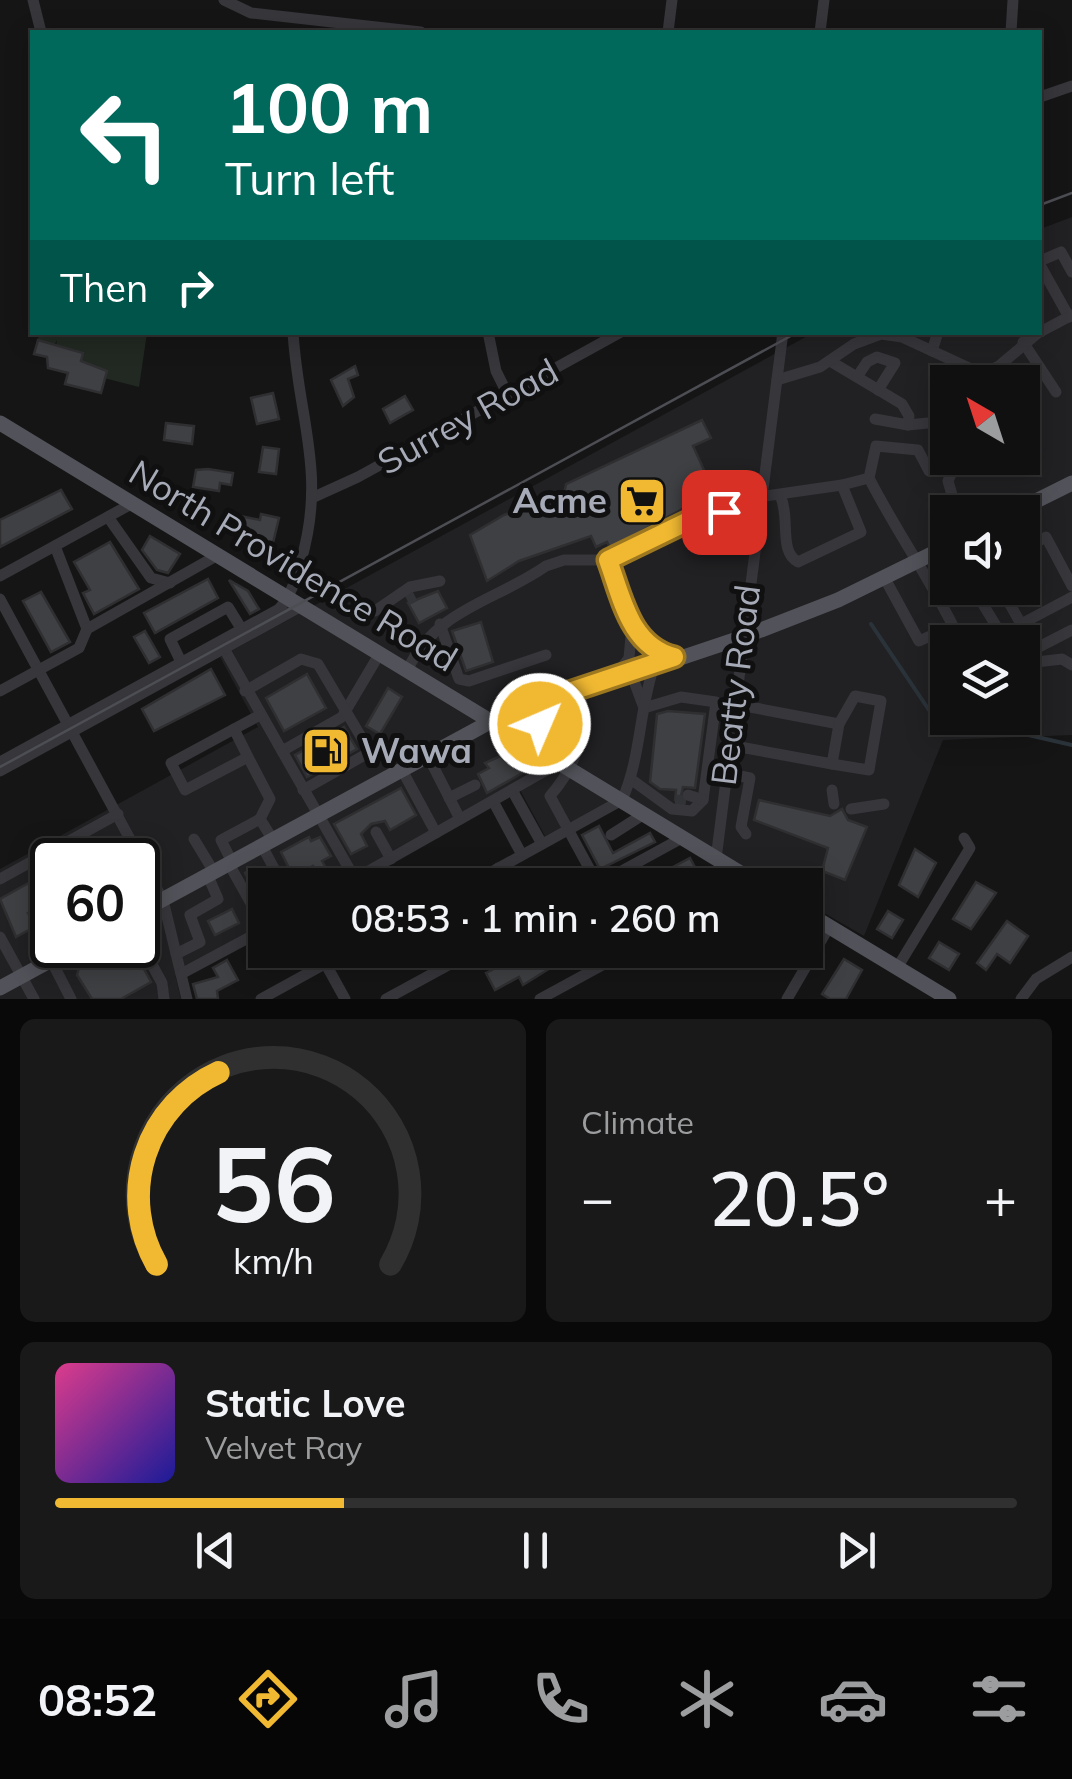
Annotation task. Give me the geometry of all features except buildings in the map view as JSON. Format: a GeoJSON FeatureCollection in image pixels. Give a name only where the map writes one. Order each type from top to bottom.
{"type":"FeatureCollection","features":[{"type":"Feature","properties":{"kind":"main road","name":"North Providence Road"},"geometry":{"type":"LineString","coordinates":[[0,423],[729,868]]}},
{"type":"Feature","properties":{"kind":"main road"},"geometry":{"type":"LineString","coordinates":[[1040,499],[1072,483]]}},
{"type":"Feature","properties":{"kind":"main road"},"geometry":{"type":"LineString","coordinates":[[160,902],[490,722],[560,695],[742,637],[930,555]]}},
{"type":"Feature","properties":{"kind":"main road"},"geometry":{"type":"LineString","coordinates":[[560,695],[543,714],[539,729],[543,749],[560,764]]}},
{"type":"Feature","properties":{"kind":"main road"},"geometry":{"type":"LineString","coordinates":[[823,923],[949,999]]}},
{"type":"Feature","properties":{"kind":"main road"},"geometry":{"type":"LineString","coordinates":[[0,988],[36,968]]}},
{"type":"Feature","properties":{"kind":"street"},"geometry":{"type":"LineString","coordinates":[[33,0],[40,30]]}},
{"type":"Feature","properties":{"kind":"street"},"geometry":{"type":"LineString","coordinates":[[224,0],[251,14],[336,28],[378,30]]}},
{"type":"Feature","properties":{"kind":"street"},"geometry":{"type":"LineString","coordinates":[[668,30],[672,0]]}},
{"type":"Feature","properties":{"kind":"street"},"geometry":{"type":"LineString","coordinates":[[820,30],[824,0]]}},
{"type":"Feature","properties":{"kind":"street"},"geometry":{"type":"LineString","coordinates":[[1011,30],[1013,0]]}},
{"type":"Feature","properties":{"kind":"street"},"geometry":{"type":"LineString","coordinates":[[1042,95],[1072,86]]}},
{"type":"Feature","properties":{"kind":"street"},"geometry":{"type":"LineString","coordinates":[[1042,262],[1060,252],[1072,272]]}},
{"type":"Feature","properties":{"kind":"street"},"geometry":{"type":"LineString","coordinates":[[1042,267],[1070,316],[1042,331]]}},
{"type":"Feature","properties":{"kind":"street"},"geometry":{"type":"LineString","coordinates":[[0,772],[294,603],[314,498],[310,428],[294,335]]}},
{"type":"Feature","properties":{"kind":"street"},"geometry":{"type":"LineString","coordinates":[[489,335],[496,371],[508,395]]}},
{"type":"Feature","properties":{"kind":"street","name":"Surrey Road"},"geometry":{"type":"LineString","coordinates":[[314,498],[616,335]]}},
{"type":"Feature","properties":{"kind":"street","name":"Beatty Road"},"geometry":{"type":"LineString","coordinates":[[716,860],[782,335]]}},
{"type":"Feature","properties":{"kind":"street"},"geometry":{"type":"LineString","coordinates":[[777,380],[830,361],[854,344],[878,335]]}},
{"type":"Feature","properties":{"kind":"street"},"geometry":{"type":"LineString","coordinates":[[892,335],[902,336],[958,365]]}},
{"type":"Feature","properties":{"kind":"street"},"geometry":{"type":"LineString","coordinates":[[932,351],[937,335]]}},
{"type":"Feature","properties":{"kind":"street"},"geometry":{"type":"LineString","coordinates":[[1001,365],[1035,335]]}},
{"type":"Feature","properties":{"kind":"street"},"geometry":{"type":"LineString","coordinates":[[1023,342],[1056,392]]}},
{"type":"Feature","properties":{"kind":"street"},"geometry":{"type":"LineString","coordinates":[[857,378],[867,362],[877,357],[895,363],[878,390]]}},
{"type":"Feature","properties":{"kind":"street"},"geometry":{"type":"LineString","coordinates":[[830,361],[902,404],[909,416],[908,425]]}},
{"type":"Feature","properties":{"kind":"street"},"geometry":{"type":"LineString","coordinates":[[875,419],[908,425],[930,423]]}},
{"type":"Feature","properties":{"kind":"street"},"geometry":{"type":"LineString","coordinates":[[884,577],[919,641],[952,626],[920,560],[869,478],[876,446],[918,450],[929,471]]}},
{"type":"Feature","properties":{"kind":"street"},"geometry":{"type":"LineString","coordinates":[[408,670],[422,642],[440,624],[549,564],[608,560],[722,502],[758,502],[869,478]]}},
{"type":"Feature","properties":{"kind":"street"},"geometry":{"type":"LineString","coordinates":[[780,495],[788,514],[786,550],[798,562],[861,532],[842,486]]}},
{"type":"Feature","properties":{"kind":"street"},"geometry":{"type":"LineString","coordinates":[[0,576],[133,503]]}},
{"type":"Feature","properties":{"kind":"street"},"geometry":{"type":"LineString","coordinates":[[707,512],[756,522]]}},
{"type":"Feature","properties":{"kind":"street"},"geometry":{"type":"LineString","coordinates":[[108,517],[151,578],[170,582]]}},
{"type":"Feature","properties":{"kind":"street"},"geometry":{"type":"LineString","coordinates":[[1040,540],[1046,537],[1072,586]]}},
{"type":"Feature","properties":{"kind":"street"},"geometry":{"type":"LineString","coordinates":[[55,546],[87,629]]}},
{"type":"Feature","properties":{"kind":"street"},"geometry":{"type":"LineString","coordinates":[[0,691],[79,648],[87,629],[218,556]]}},
{"type":"Feature","properties":{"kind":"street"},"geometry":{"type":"LineString","coordinates":[[608,560],[632,625],[660,654],[674,657]]}},
{"type":"Feature","properties":{"kind":"street"},"geometry":{"type":"LineString","coordinates":[[440,581],[411,598],[376,611],[410,587],[440,581]]}},
{"type":"Feature","properties":{"kind":"street"},"geometry":{"type":"LineString","coordinates":[[1011,605],[1021,624],[1072,597]]}},
{"type":"Feature","properties":{"kind":"street"},"geometry":{"type":"LineString","coordinates":[[0,600],[163,900],[186,999]]}},
{"type":"Feature","properties":{"kind":"street"},"geometry":{"type":"LineString","coordinates":[[183,666],[170,639],[228,607],[244,633]]}},
{"type":"Feature","properties":{"kind":"street"},"geometry":{"type":"LineString","coordinates":[[440,624],[460,679],[469,681],[546,655]]}},
{"type":"Feature","properties":{"kind":"street"},"geometry":{"type":"LineString","coordinates":[[613,679],[629,658],[632,625]]}},
{"type":"Feature","properties":{"kind":"street"},"geometry":{"type":"LineString","coordinates":[[1040,646],[1072,630]]}},
{"type":"Feature","properties":{"kind":"street"},"geometry":{"type":"LineString","coordinates":[[222,645],[343,868]]}},
{"type":"Feature","properties":{"kind":"street"},"geometry":{"type":"LineString","coordinates":[[282,751],[346,711],[380,653]]}},
{"type":"Feature","properties":{"kind":"street"},"geometry":{"type":"LineString","coordinates":[[245,690],[301,659],[318,664],[370,752],[302,790]]}},
{"type":"Feature","properties":{"kind":"street"},"geometry":{"type":"LineString","coordinates":[[1040,660],[1062,659],[1072,665]]}},
{"type":"Feature","properties":{"kind":"street"},"geometry":{"type":"LineString","coordinates":[[498,868],[622,800],[632,780],[654,664]]}},
{"type":"Feature","properties":{"kind":"street"},"geometry":{"type":"LineString","coordinates":[[631,673],[644,708]]}},
{"type":"Feature","properties":{"kind":"street"},"geometry":{"type":"LineString","coordinates":[[580,689],[584,711],[550,796],[589,868]]}},
{"type":"Feature","properties":{"kind":"street"},"geometry":{"type":"LineString","coordinates":[[730,745],[832,764],[870,770],[881,701],[855,696],[839,724],[832,764]]}},
{"type":"Feature","properties":{"kind":"street"},"geometry":{"type":"LineString","coordinates":[[632,780],[672,809],[692,811],[703,800],[716,702],[681,697],[644,708]]}},
{"type":"Feature","properties":{"kind":"street"},"geometry":{"type":"LineString","coordinates":[[734,704],[839,724]]}},
{"type":"Feature","properties":{"kind":"street"},"geometry":{"type":"LineString","coordinates":[[248,758],[185,790],[171,763],[260,715]]}},
{"type":"Feature","properties":{"kind":"street"},"geometry":{"type":"LineString","coordinates":[[0,762],[71,728]]}},
{"type":"Feature","properties":{"kind":"street"},"geometry":{"type":"LineString","coordinates":[[190,915],[218,898],[221,840],[260,819],[270,799],[234,729]]}},
{"type":"Feature","properties":{"kind":"street"},"geometry":{"type":"LineString","coordinates":[[428,756],[460,820]]}},
{"type":"Feature","properties":{"kind":"street"},"geometry":{"type":"LineString","coordinates":[[374,868],[560,764]]}},
{"type":"Feature","properties":{"kind":"street"},"geometry":{"type":"LineString","coordinates":[[402,770],[436,833]]}},
{"type":"Feature","properties":{"kind":"street"},"geometry":{"type":"LineString","coordinates":[[726,773],[750,778],[741,827],[746,834]]}},
{"type":"Feature","properties":{"kind":"street"},"geometry":{"type":"LineString","coordinates":[[449,798],[475,784]]}},
{"type":"Feature","properties":{"kind":"street"},"geometry":{"type":"LineString","coordinates":[[512,790],[542,844]]}},
{"type":"Feature","properties":{"kind":"street"},"geometry":{"type":"LineString","coordinates":[[658,798],[722,803]]}},
{"type":"Feature","properties":{"kind":"street"},"geometry":{"type":"LineString","coordinates":[[493,801],[522,855]]}},
{"type":"Feature","properties":{"kind":"street"},"geometry":{"type":"LineString","coordinates":[[851,809],[884,804]]}},
{"type":"Feature","properties":{"kind":"street"},"geometry":{"type":"LineString","coordinates":[[0,879],[118,814]]}},
{"type":"Feature","properties":{"kind":"street"},"geometry":{"type":"LineString","coordinates":[[611,835],[644,814]]}},
{"type":"Feature","properties":{"kind":"street"},"geometry":{"type":"LineString","coordinates":[[260,819],[277,868]]}},
{"type":"Feature","properties":{"kind":"street"},"geometry":{"type":"LineString","coordinates":[[376,832],[391,858]]}},
{"type":"Feature","properties":{"kind":"street"},"geometry":{"type":"LineString","coordinates":[[627,868],[682,838]]}},
{"type":"Feature","properties":{"kind":"street"},"geometry":{"type":"LineString","coordinates":[[897,968],[970,848],[964,838]]}},
{"type":"Feature","properties":{"kind":"street"},"geometry":{"type":"LineString","coordinates":[[194,839],[248,904]]}},
{"type":"Feature","properties":{"kind":"street"},"geometry":{"type":"LineString","coordinates":[[176,954],[200,942],[178,892]]}},
{"type":"Feature","properties":{"kind":"street"},"geometry":{"type":"LineString","coordinates":[[787,999],[829,927]]}},
{"type":"Feature","properties":{"kind":"street"},"geometry":{"type":"LineString","coordinates":[[0,937],[34,999]]}},
{"type":"Feature","properties":{"kind":"street"},"geometry":{"type":"LineString","coordinates":[[181,974],[248,938]]}},
{"type":"Feature","properties":{"kind":"street"},"geometry":{"type":"LineString","coordinates":[[1021,999],[1036,979],[1072,957]]}},
{"type":"Feature","properties":{"kind":"street"},"geometry":{"type":"LineString","coordinates":[[55,968],[71,999]]}},
{"type":"Feature","properties":{"kind":"street"},"geometry":{"type":"LineString","coordinates":[[151,968],[165,999]]}},
{"type":"Feature","properties":{"kind":"street"},"geometry":{"type":"LineString","coordinates":[[261,999],[319,968]]}},
{"type":"Feature","properties":{"kind":"street"},"geometry":{"type":"LineString","coordinates":[[328,968],[346,999]]}},
{"type":"Feature","properties":{"kind":"street"},"geometry":{"type":"LineString","coordinates":[[386,999],[443,968]]}},
{"type":"Feature","properties":{"kind":"street"},"geometry":{"type":"LineString","coordinates":[[540,999],[597,968]]}},
{"type":"Feature","properties":{"kind":"shaded area"},"geometry":{"type":"Polygon","coordinates":[[[1072,217],[1072,735],[943,740],[864,936],[823,912],[823,868],[743,868],[613,800],[545,836],[520,790],[373,868],[248,868],[248,935],[175,974],[181,999],[0,999],[0,869],[30,852],[30,968],[160,968],[160,838],[56,838],[258,727],[220,657],[809,335],[1042,335],[1042,228],[1072,217]]]}},
{"type":"Feature","properties":{"kind":"shaded area"},"geometry":{"type":"Polygon","coordinates":[[[39,335],[147,335],[139,387],[104,378],[81,363],[82,353],[56,346],[57,340],[55,344],[38,340],[39,335]]]}},
{"type":"Feature","properties":{"kind":"waterway"},"geometry":{"type":"LineString","coordinates":[[871,624],[930,710]]}},
{"type":"Feature","properties":{"kind":"waterway"},"geometry":{"type":"LineString","coordinates":[[1029,735],[1072,745]]}},
{"type":"Feature","properties":{"kind":"tunnel"},"geometry":{"type":"LineString","coordinates":[[407,600],[415,596]]}},
{"type":"Feature","properties":{"kind":"tunnel"},"geometry":{"type":"LineString","coordinates":[[675,800],[687,801]]}},
{"type":"Feature","properties":{"kind":"tram line"},"geometry":{"type":"LineString","coordinates":[[1042,204],[1072,193]]}},
{"type":"Feature","properties":{"kind":"tram line"},"geometry":{"type":"LineString","coordinates":[[0,767],[792,335]]}},
{"type":"Feature","properties":{"kind":"place","name":"Acme"},"geometry":{"type":"Point","coordinates":[642,501]}},
{"type":"Feature","properties":{"kind":"place","name":"Wawa"},"geometry":{"type":"Point","coordinates":[326,751]}},
{"type":"Feature","properties":{"kind":"route"},"geometry":{"type":"LineString","coordinates":[[540,724],[548,706],[560,695],[674,657],[660,654],[632,625],[608,560],[707,512],[724,512]]}}]}
